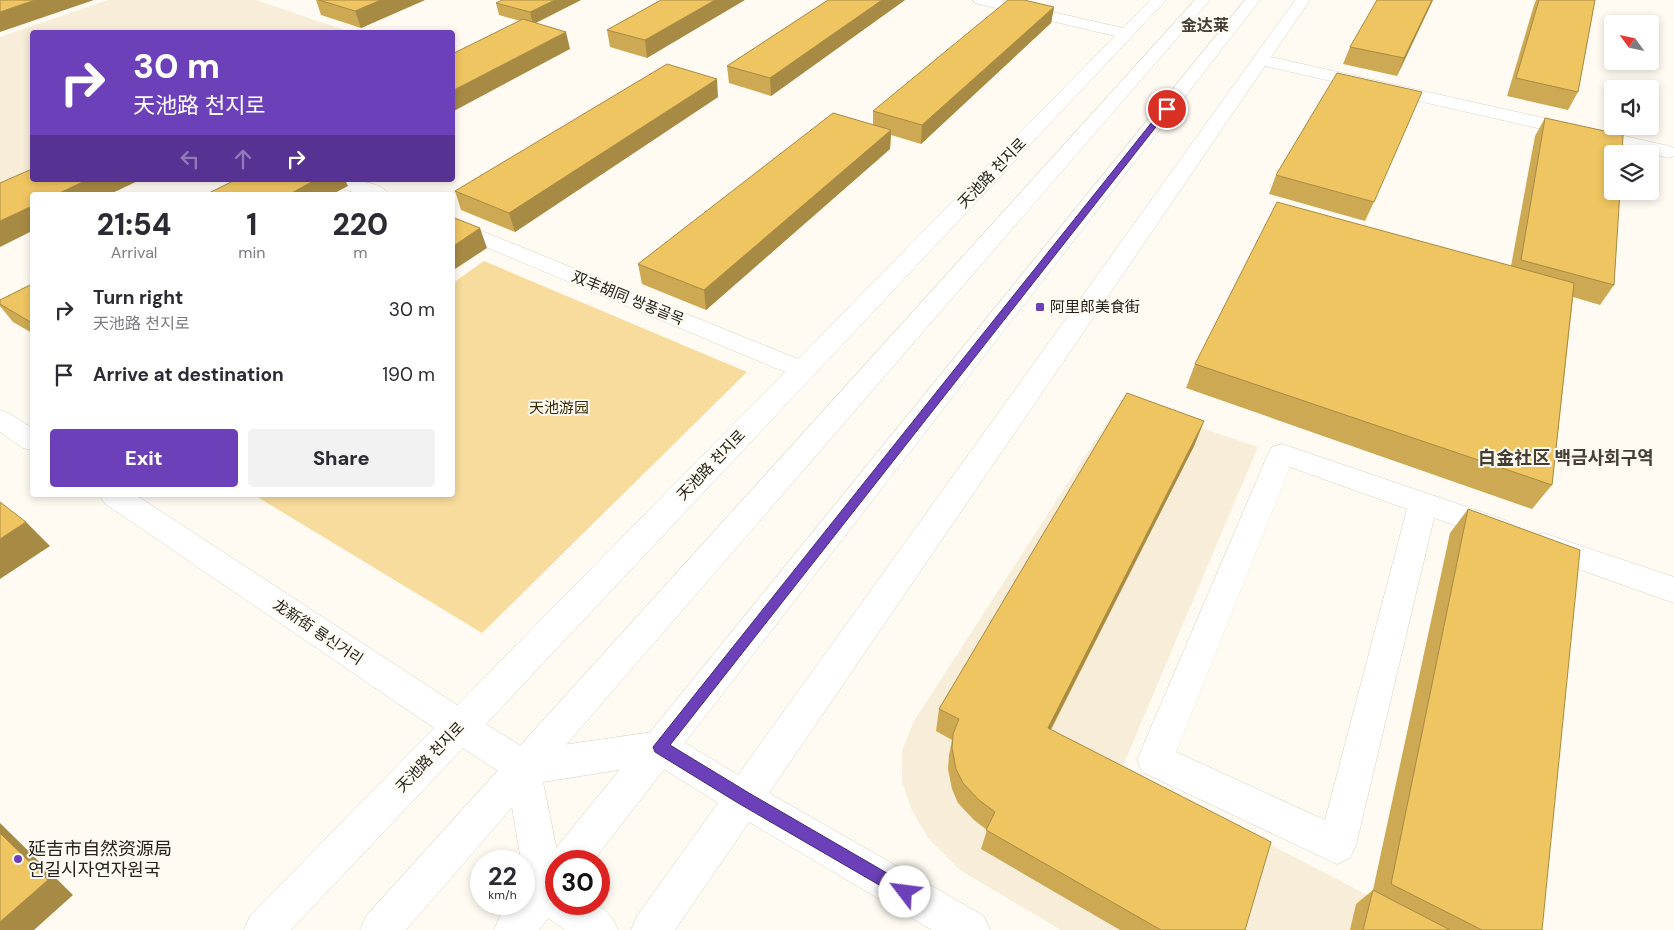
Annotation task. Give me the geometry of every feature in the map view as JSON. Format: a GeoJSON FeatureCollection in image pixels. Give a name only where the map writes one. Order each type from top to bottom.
{"type":"FeatureCollection","features":[{"type":"Feature","properties":{"kind":"street"},"geometry":{"type":"LineString","coordinates":[[980,0],[1127,34]]}},
{"type":"Feature","properties":{"kind":"street","name":"天池路 천지로"},"geometry":{"type":"LineString","coordinates":[[264,930],[1159,0]]}},
{"type":"Feature","properties":{"kind":"street"},"geometry":{"type":"LineString","coordinates":[[380,930],[1203,0]]}},
{"type":"Feature","properties":{"kind":"street"},"geometry":{"type":"LineString","coordinates":[[578,850],[1253,0]]}},
{"type":"Feature","properties":{"kind":"street"},"geometry":{"type":"LineString","coordinates":[[651,930],[1303,0]]}},
{"type":"Feature","properties":{"kind":"street"},"geometry":{"type":"LineString","coordinates":[[1261,60],[1669,152]]}},
{"type":"Feature","properties":{"kind":"street"},"geometry":{"type":"LineString","coordinates":[[349,182],[373,192]]}},
{"type":"Feature","properties":{"kind":"street","name":"双丰胡同 쌍풍골목"},"geometry":{"type":"LineString","coordinates":[[455,226],[803,370]]}},
{"type":"Feature","properties":{"kind":"street"},"geometry":{"type":"LineString","coordinates":[[0,419],[30,440]]}},
{"type":"Feature","properties":{"kind":"street"},"geometry":{"type":"LineString","coordinates":[[1423,503],[1337,845],[1155,760],[1282,454],[1674,590]]}},
{"type":"Feature","properties":{"kind":"street","name":"龙新街 룡신거리"},"geometry":{"type":"LineString","coordinates":[[117,497],[523,768]]}},
{"type":"Feature","properties":{"kind":"street"},"geometry":{"type":"LineString","coordinates":[[523,768],[660,747],[743,798],[970,930]]}},
{"type":"Feature","properties":{"kind":"street"},"geometry":{"type":"LineString","coordinates":[[523,768],[545,854]]}},
{"type":"Feature","properties":{"kind":"street"},"geometry":{"type":"LineString","coordinates":[[514,930],[545,902]]}},
{"type":"Feature","properties":{"kind":"street"},"geometry":{"type":"LineString","coordinates":[[581,915],[598,930]]}},
{"type":"Feature","properties":{"kind":"shaded area"},"geometry":{"type":"Polygon","coordinates":[[[108,0],[256,0],[344,30],[30,30],[30,170],[0,183],[0,37],[108,0]]]}},
{"type":"Feature","properties":{"kind":"shaded area"},"geometry":{"type":"Polygon","coordinates":[[[1121,401],[1258,447],[1122,768],[1435,930],[1061,930],[960,870],[928,838],[911,808],[902,782],[902,751],[914,721],[1121,401]]]}},
{"type":"Feature","properties":{"kind":"green space","name":"天池游园"},"geometry":{"type":"Polygon","coordinates":[[[484,261],[747,372],[482,633],[257,497],[455,497],[455,282],[484,261]]]}},
{"type":"Feature","properties":{"kind":"building"},"geometry":{"type":"Polygon","coordinates":[[[0,0],[35,0],[0,12],[0,0]]]}},
{"type":"Feature","properties":{"kind":"building"},"geometry":{"type":"Polygon","coordinates":[[[319,0],[381,0],[355,11],[319,0]]]}},
{"type":"Feature","properties":{"kind":"building"},"geometry":{"type":"Polygon","coordinates":[[[502,0],[555,0],[530,12],[496,3],[502,0]]]}},
{"type":"Feature","properties":{"kind":"building"},"geometry":{"type":"Polygon","coordinates":[[[661,0],[715,0],[645,40],[607,30],[661,0]]]}},
{"type":"Feature","properties":{"kind":"building"},"geometry":{"type":"Polygon","coordinates":[[[828,0],[882,0],[770,78],[727,66],[828,0]]]}},
{"type":"Feature","properties":{"kind":"building"},"geometry":{"type":"Polygon","coordinates":[[[1008,0],[1024,0],[1054,7],[922,125],[873,111],[1008,0]]]}},
{"type":"Feature","properties":{"kind":"building"},"geometry":{"type":"Polygon","coordinates":[[[1377,0],[1432,0],[1404,58],[1350,47],[1377,0]]]}},
{"type":"Feature","properties":{"kind":"building"},"geometry":{"type":"Polygon","coordinates":[[[1539,0],[1595,0],[1578,92],[1516,78],[1539,0]]]}},
{"type":"Feature","properties":{"kind":"building"},"geometry":{"type":"Polygon","coordinates":[[[523,19],[566,32],[455,89],[455,53],[523,19]]]}},
{"type":"Feature","properties":{"kind":"building"},"geometry":{"type":"Polygon","coordinates":[[[667,64],[717,79],[509,213],[455,191],[667,64]]]}},
{"type":"Feature","properties":{"kind":"building"},"geometry":{"type":"Polygon","coordinates":[[[1337,73],[1422,92],[1374,202],[1276,175],[1337,73]]]}},
{"type":"Feature","properties":{"kind":"building"},"geometry":{"type":"Polygon","coordinates":[[[833,113],[891,130],[704,290],[638,264],[833,113]]]}},
{"type":"Feature","properties":{"kind":"building"},"geometry":{"type":"Polygon","coordinates":[[[1545,118],[1604,131],[1604,135],[1623,135],[1622,145],[1604,145],[1604,200],[1619,200],[1614,285],[1521,260],[1545,118]]]}},
{"type":"Feature","properties":{"kind":"building"},"geometry":{"type":"Polygon","coordinates":[[[30,170],[30,182],[83,182],[61,192],[30,192],[30,207],[0,221],[0,183],[30,170]]]}},
{"type":"Feature","properties":{"kind":"building"},"geometry":{"type":"Polygon","coordinates":[[[231,182],[311,182],[293,192],[211,192],[231,182]]]}},
{"type":"Feature","properties":{"kind":"building"},"geometry":{"type":"Polygon","coordinates":[[[1277,202],[1574,283],[1552,485],[1195,364],[1277,202]]]}},
{"type":"Feature","properties":{"kind":"building"},"geometry":{"type":"Polygon","coordinates":[[[455,218],[480,228],[455,245],[455,218]]]}},
{"type":"Feature","properties":{"kind":"building"},"geometry":{"type":"Polygon","coordinates":[[[30,285],[30,322],[0,304],[0,300],[30,285]]]}},
{"type":"Feature","properties":{"kind":"building"},"geometry":{"type":"Polygon","coordinates":[[[1127,393],[1204,421],[1048,728],[1271,842],[1245,930],[1161,930],[986,830],[995,812],[979,800],[963,783],[956,769],[952,748],[953,734],[959,719],[939,709],[1127,393]]]}},
{"type":"Feature","properties":{"kind":"building"},"geometry":{"type":"Polygon","coordinates":[[[0,502],[26,522],[0,539],[0,502]]]}},
{"type":"Feature","properties":{"kind":"building"},"geometry":{"type":"Polygon","coordinates":[[[1468,509],[1580,550],[1542,930],[1482,930],[1391,884],[1468,509]]]}},
{"type":"Feature","properties":{"kind":"building"},"geometry":{"type":"Polygon","coordinates":[[[0,833],[48,880],[0,922],[0,833]]]}},
{"type":"Feature","properties":{"kind":"building"},"geometry":{"type":"Polygon","coordinates":[[[1373,890],[1450,930],[1363,930],[1373,890]]]}},
{"type":"Feature","properties":{"kind":"place","name":"阿里郎美食街"},"geometry":{"type":"Point","coordinates":[1040,307]}},
{"type":"Feature","properties":{"kind":"place","name":"延吉市自然资源局 연길시자연자원국"},"geometry":{"type":"Point","coordinates":[18,859]}},
{"type":"Feature","properties":{"kind":"district","name":"金达莱"},"geometry":{"type":"Point","coordinates":[1205,25]}},
{"type":"Feature","properties":{"kind":"district","name":"白金社区 백금사회구역"},"geometry":{"type":"Point","coordinates":[1566,458]}},
{"type":"Feature","properties":{"kind":"route"},"geometry":{"type":"LineString","coordinates":[[905,892],[743,798],[660,747],[1167,109]]}}]}
